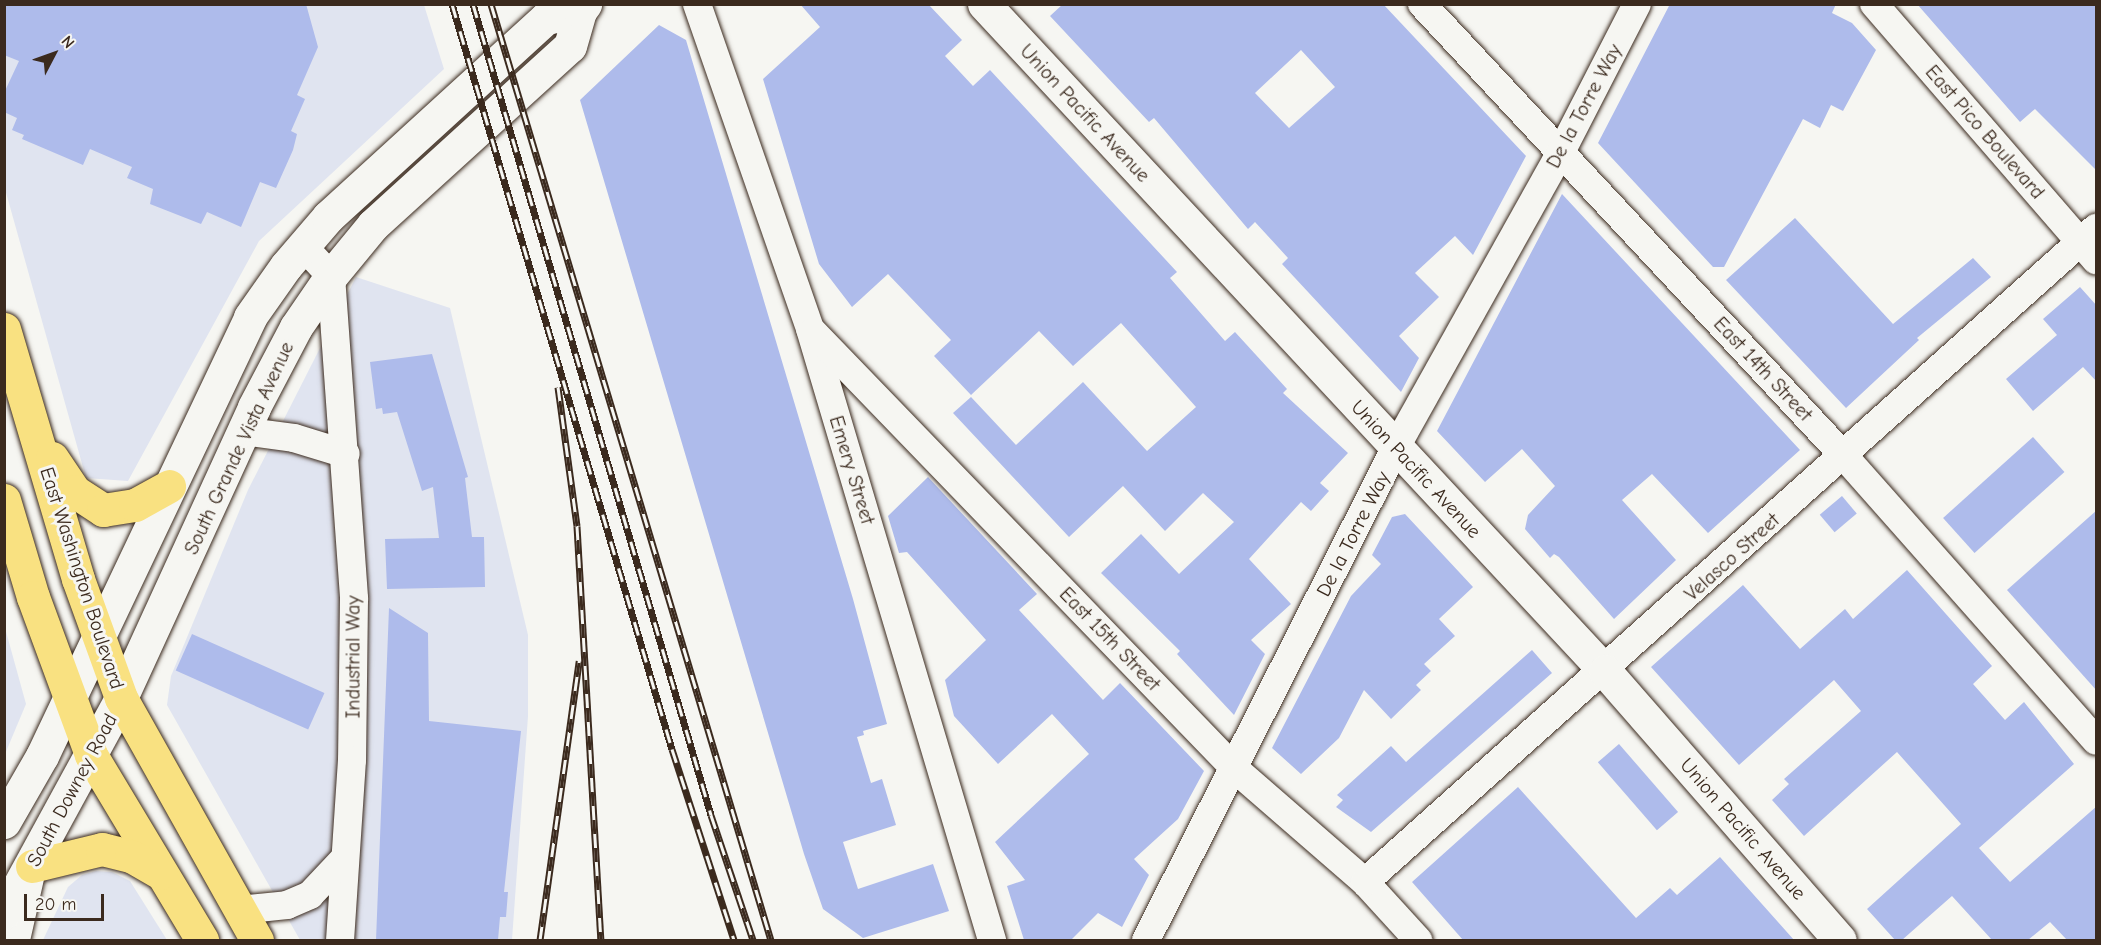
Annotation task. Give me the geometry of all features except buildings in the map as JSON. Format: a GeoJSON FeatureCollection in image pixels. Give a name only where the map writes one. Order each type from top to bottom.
{"type":"FeatureCollection","features":[{"type":"Feature","properties":{"kind":"main road","name":"Union Pacific Avenue"},"geometry":{"type":"LineString","coordinates":[[984,4],[1605,671],[1840,940]]}},
{"type":"Feature","properties":{"kind":"main road","name":"South Grande Vista Avenue"},"geometry":{"type":"LineString","coordinates":[[99,637],[250,316],[303,246],[351,196],[546,18],[582,8]]}},
{"type":"Feature","properties":{"kind":"main road","name":"South Grande Vista Avenue"},"geometry":{"type":"LineString","coordinates":[[121,698],[226,475],[243,430],[296,327],[331,276],[373,225],[570,46],[582,8]]}},
{"type":"Feature","properties":{"kind":"main road","name":"East Washington Boulevard"},"geometry":{"type":"LineString","coordinates":[[4,329],[99,637],[121,698],[258,940]]}},
{"type":"Feature","properties":{"kind":"main road"},"geometry":{"type":"LineString","coordinates":[[37,434],[74,491],[103,510],[135,505],[169,486]]}},
{"type":"Feature","properties":{"kind":"main road"},"geometry":{"type":"LineString","coordinates":[[4,500],[68,701],[91,755],[202,940]]}},
{"type":"Feature","properties":{"kind":"main road"},"geometry":{"type":"LineString","coordinates":[[4,822],[99,637]]}},
{"type":"Feature","properties":{"kind":"main road","name":"South Downey Road"},"geometry":{"type":"LineString","coordinates":[[4,913],[32,867],[121,698]]}},
{"type":"Feature","properties":{"kind":"main road"},"geometry":{"type":"LineString","coordinates":[[32,867],[102,849],[131,856],[160,873]]}},
{"type":"Feature","properties":{"kind":"street","name":"Emery Street"},"geometry":{"type":"LineString","coordinates":[[697,4],[810,329],[992,940]]}},
{"type":"Feature","properties":{"kind":"street","name":"East 14th Street"},"geometry":{"type":"LineString","coordinates":[[1422,4],[1844,456],[2097,741]]}},
{"type":"Feature","properties":{"kind":"street","name":"De la Torre Way"},"geometry":{"type":"LineString","coordinates":[[1146,940],[1235,769],[1396,447],[1561,153],[1637,4]]}},
{"type":"Feature","properties":{"kind":"street","name":"East Pico Boulevard"},"geometry":{"type":"LineString","coordinates":[[1874,4],[2091,244]]}},
{"type":"Feature","properties":{"kind":"street","name":"Velasco Street"},"geometry":{"type":"LineString","coordinates":[[1365,882],[1605,671],[1844,456],[2091,244]]}},
{"type":"Feature","properties":{"kind":"street"},"geometry":{"type":"LineString","coordinates":[[303,246],[331,276]]}},
{"type":"Feature","properties":{"kind":"street","name":"Industrial Way"},"geometry":{"type":"LineString","coordinates":[[331,276],[346,453],[354,599],[352,760],[343,860],[345,900],[340,940]]}},
{"type":"Feature","properties":{"kind":"street","name":"East 15th Street"},"geometry":{"type":"LineString","coordinates":[[810,329],[1235,769],[1365,882],[1418,940]]}},
{"type":"Feature","properties":{"kind":"street"},"geometry":{"type":"LineString","coordinates":[[243,430],[294,438],[346,453]]}},
{"type":"Feature","properties":{"kind":"street"},"geometry":{"type":"LineString","coordinates":[[239,910],[287,905],[310,895],[343,860]]}},
{"type":"Feature","properties":{"kind":"street"},"geometry":{"type":"LineString","coordinates":[[16,940],[32,867]]}},
{"type":"Feature","properties":{"kind":"shaded area"},"geometry":{"type":"Polygon","coordinates":[[[4,5],[424,5],[444,69],[259,241],[128,481],[86,478],[5,189],[4,5]]]}},
{"type":"Feature","properties":{"kind":"shaded area"},"geometry":{"type":"Polygon","coordinates":[[[356,277],[450,308],[528,635],[528,716],[512,940],[300,940],[167,705],[171,676],[248,490],[356,277]]]}},
{"type":"Feature","properties":{"kind":"shaded area"},"geometry":{"type":"Polygon","coordinates":[[[5,628],[26,704],[4,754],[5,628]]]}},
{"type":"Feature","properties":{"kind":"shaded area"},"geometry":{"type":"Polygon","coordinates":[[[96,871],[112,872],[130,881],[167,940],[43,940],[68,887],[82,875],[96,871]]]}},
{"type":"Feature","properties":{"kind":"railway"},"geometry":{"type":"LineString","coordinates":[[452,4],[672,749],[734,940]]}},
{"type":"Feature","properties":{"kind":"railway"},"geometry":{"type":"LineString","coordinates":[[473,4],[711,815],[753,940]]}},
{"type":"Feature","properties":{"kind":"railway"},"geometry":{"type":"LineString","coordinates":[[491,4],[771,940]]}},
{"type":"Feature","properties":{"kind":"railway"},"geometry":{"type":"LineString","coordinates":[[558,387],[577,526],[601,940]]}},
{"type":"Feature","properties":{"kind":"railway"},"geometry":{"type":"LineString","coordinates":[[540,940],[579,661]]}}]}
